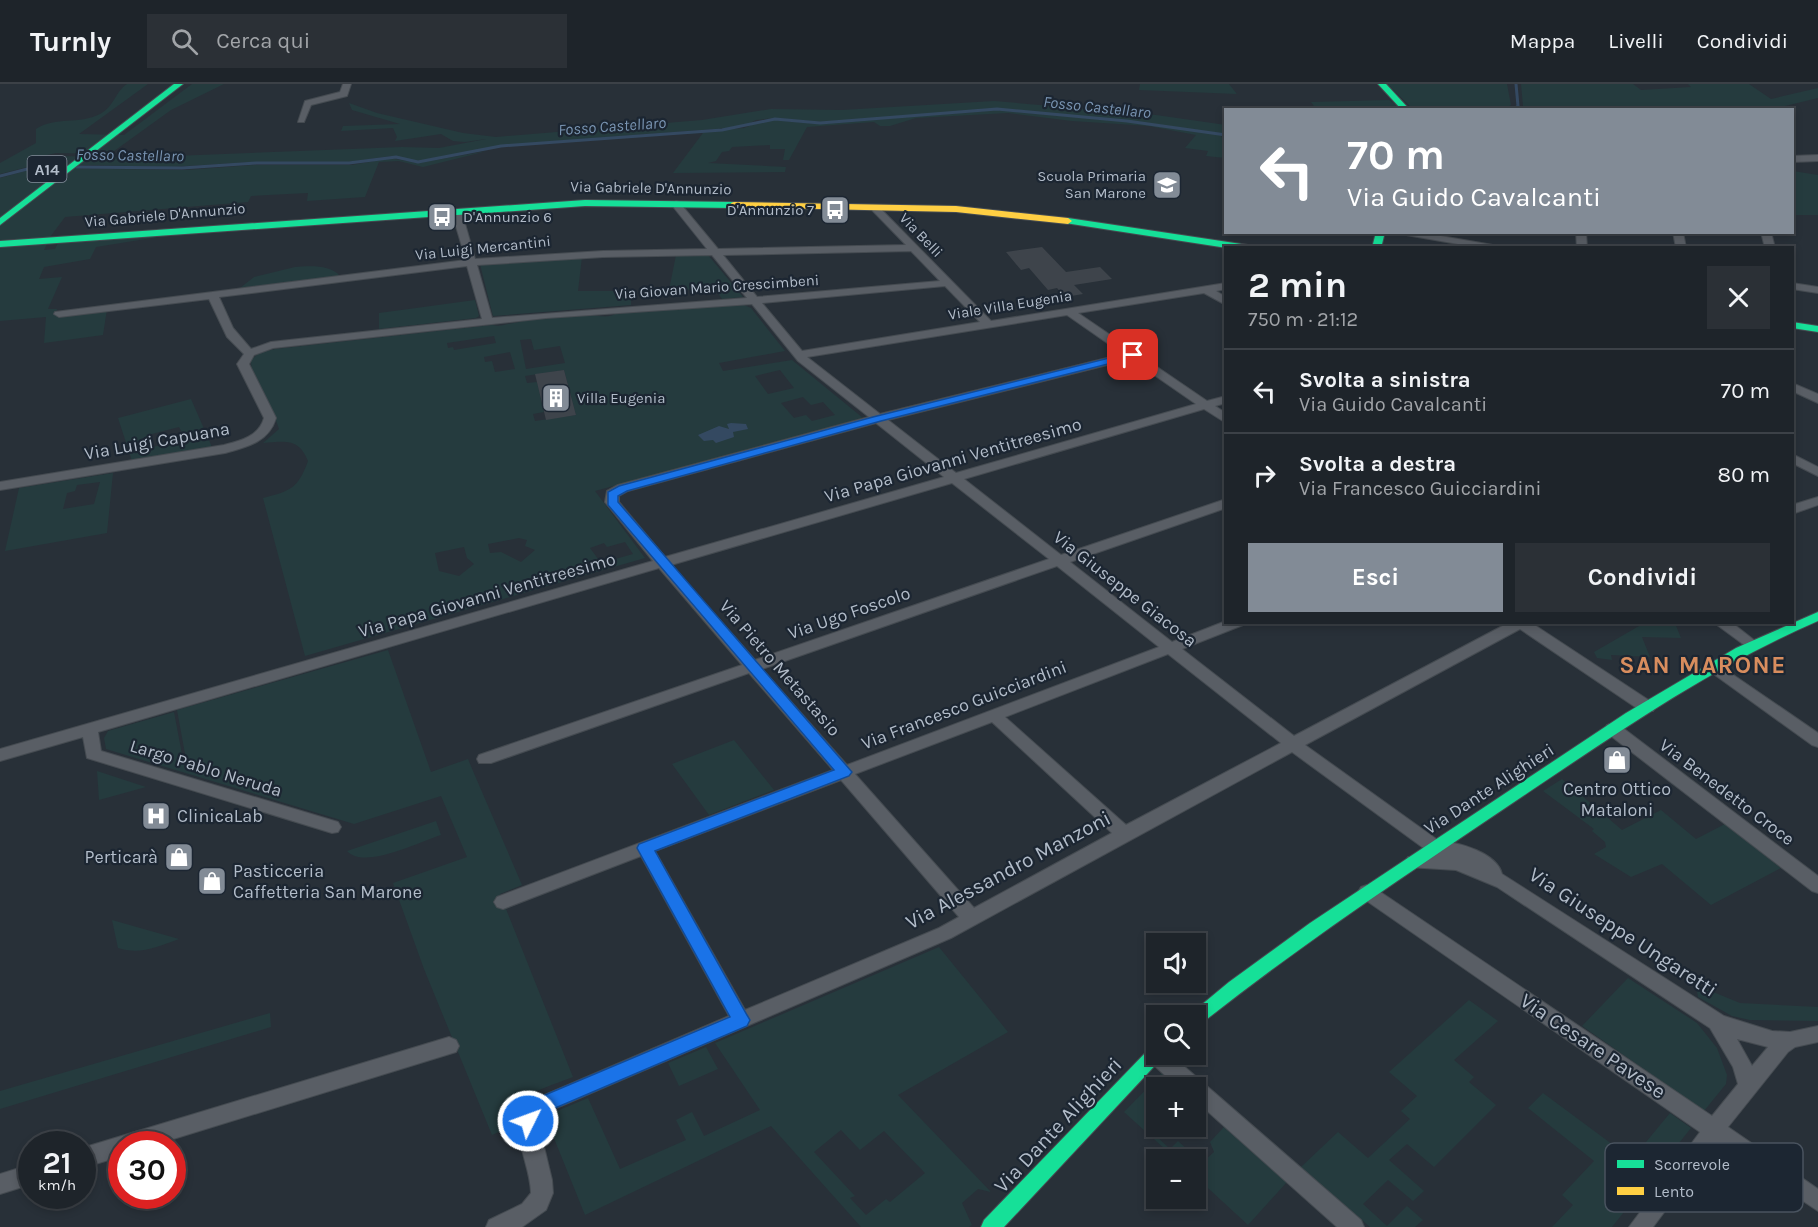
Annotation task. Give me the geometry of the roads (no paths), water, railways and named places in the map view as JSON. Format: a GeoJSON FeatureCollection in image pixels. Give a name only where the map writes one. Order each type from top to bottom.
{"type":"FeatureCollection","features":[{"type":"Feature","properties":{"kind":"main road","name":"A14"},"geometry":{"type":"LineString","coordinates":[[0,205],[160,84]]}},
{"type":"Feature","properties":{"kind":"main road","name":"A14"},"geometry":{"type":"LineString","coordinates":[[0,222],[179,84]]}},
{"type":"Feature","properties":{"kind":"main road"},"geometry":{"type":"LineString","coordinates":[[1382,84],[1405,108]]}},
{"type":"Feature","properties":{"kind":"main road","name":"Via Gabriele D'Annunzio"},"geometry":{"type":"LineString","coordinates":[[0,244],[230,226],[457,213],[570,203],[874,207],[1008,213],[1234,246]]}},
{"type":"Feature","properties":{"kind":"main road"},"geometry":{"type":"LineString","coordinates":[[1794,325],[1818,329]]}},
{"type":"Feature","properties":{"kind":"main road","name":"Via Dante Alighieri"},"geometry":{"type":"LineString","coordinates":[[1206,1010],[1264,964],[1367,892],[1647,707],[1752,644],[1816,619]]}},
{"type":"Feature","properties":{"kind":"main road","name":"Via Dante Alighieri"},"geometry":{"type":"LineString","coordinates":[[991,1227],[1146,1064]]}},
{"type":"Feature","properties":{"kind":"street"},"geometry":{"type":"LineString","coordinates":[[301,120],[308,103],[344,94],[347,84]]}},
{"type":"Feature","properties":{"kind":"street"},"geometry":{"type":"LineString","coordinates":[[1794,159],[1818,158]]}},
{"type":"Feature","properties":{"kind":"street","name":"Via Giuseppe Giacosa"},"geometry":{"type":"LineString","coordinates":[[676,204],[798,355],[952,479],[1293,744],[1434,847]]}},
{"type":"Feature","properties":{"kind":"street","name":"Via Belli"},"geometry":{"type":"LineString","coordinates":[[874,207],[988,324]]}},
{"type":"Feature","properties":{"kind":"street"},"geometry":{"type":"LineString","coordinates":[[213,294],[233,339],[243,352],[250,354],[282,344],[488,321],[457,213]]}},
{"type":"Feature","properties":{"kind":"street"},"geometry":{"type":"LineString","coordinates":[[1408,234],[1491,246]]}},
{"type":"Feature","properties":{"kind":"street","name":"Via Luigi Mercantini"},"geometry":{"type":"LineString","coordinates":[[58,314],[472,262],[578,255],[913,248]]}},
{"type":"Feature","properties":{"kind":"street","name":"Via Giovan Mario Crescimbeni"},"geometry":{"type":"LineString","coordinates":[[488,321],[605,310],[754,301],[947,283]]}},
{"type":"Feature","properties":{"kind":"street","name":"Viale Villa Eugenia"},"geometry":{"type":"LineString","coordinates":[[798,355],[1224,286]]}},
{"type":"Feature","properties":{"kind":"street"},"geometry":{"type":"LineString","coordinates":[[1794,286],[1818,290]]}},
{"type":"Feature","properties":{"kind":"street"},"geometry":{"type":"LineString","coordinates":[[1206,289],[1224,301]]}},
{"type":"Feature","properties":{"kind":"street"},"geometry":{"type":"LineString","coordinates":[[1068,311],[1224,418]]}},
{"type":"Feature","properties":{"kind":"street","name":"Via Luigi Capuana"},"geometry":{"type":"LineString","coordinates":[[0,486],[225,448],[258,437],[267,429],[270,418],[243,368],[244,360],[250,354]]}},
{"type":"Feature","properties":{"kind":"street"},"geometry":{"type":"LineString","coordinates":[[877,419],[1133,355]]}},
{"type":"Feature","properties":{"kind":"street"},"geometry":{"type":"LineString","coordinates":[[1794,387],[1818,399]]}},
{"type":"Feature","properties":{"kind":"street","name":"Via Papa Giovanni Ventitreesimo"},"geometry":{"type":"LineString","coordinates":[[0,755],[1224,400]]}},
{"type":"Feature","properties":{"kind":"street","name":"Via Pietro Metastasio"},"geometry":{"type":"LineString","coordinates":[[877,419],[623,488],[612,494],[612,502],[662,563],[972,919]]}},
{"type":"Feature","properties":{"kind":"street"},"geometry":{"type":"LineString","coordinates":[[1794,459],[1818,472]]}},
{"type":"Feature","properties":{"kind":"street"},"geometry":{"type":"LineString","coordinates":[[1794,509],[1818,501]]}},
{"type":"Feature","properties":{"kind":"street","name":"Via Ugo Foscolo"},"geometry":{"type":"LineString","coordinates":[[484,759],[1224,504]]}},
{"type":"Feature","properties":{"kind":"street","name":"Via Francesco Guicciardini"},"geometry":{"type":"LineString","coordinates":[[503,902],[1233,624]]}},
{"type":"Feature","properties":{"kind":"street","name":"Via Alessandro Manzoni"},"geometry":{"type":"LineString","coordinates":[[497,1227],[530,1211],[540,1200],[542,1188],[528,1127],[529,1116],[533,1110],[972,919],[1124,834],[1518,624]]}},
{"type":"Feature","properties":{"kind":"street"},"geometry":{"type":"LineString","coordinates":[[1522,624],[1647,707]]}},
{"type":"Feature","properties":{"kind":"street"},"geometry":{"type":"LineString","coordinates":[[1723,624],[1752,644]]}},
{"type":"Feature","properties":{"kind":"street"},"geometry":{"type":"LineString","coordinates":[[1713,666],[1818,741]]}},
{"type":"Feature","properties":{"kind":"street"},"geometry":{"type":"LineString","coordinates":[[994,715],[1124,834]]}},
{"type":"Feature","properties":{"kind":"street","name":"Largo Pablo Neruda"},"geometry":{"type":"LineString","coordinates":[[90,729],[93,754],[332,827]]}},
{"type":"Feature","properties":{"kind":"street","name":"Via Benedetto Croce"},"geometry":{"type":"LineString","coordinates":[[1613,729],[1818,886]]}},
{"type":"Feature","properties":{"kind":"street","name":"Via Giuseppe Ungaretti"},"geometry":{"type":"LineString","coordinates":[[1467,826],[1472,846],[1480,860],[1503,882]]}},
{"type":"Feature","properties":{"kind":"street","name":"Via Giuseppe Ungaretti"},"geometry":{"type":"LineString","coordinates":[[1434,847],[1453,848],[1480,860]]}},
{"type":"Feature","properties":{"kind":"street","name":"Via Giuseppe Ungaretti"},"geometry":{"type":"LineString","coordinates":[[1434,847],[1460,864],[1503,882],[1717,1022],[1750,1035],[1790,1040],[1818,1035]]}},
{"type":"Feature","properties":{"kind":"street"},"geometry":{"type":"LineString","coordinates":[[645,848],[741,1020]]}},
{"type":"Feature","properties":{"kind":"street","name":"Via Giuseppe Ungaretti"},"geometry":{"type":"LineString","coordinates":[[1411,863],[1442,861],[1460,864]]}},
{"type":"Feature","properties":{"kind":"street","name":"Via Cesare Pavese"},"geometry":{"type":"LineString","coordinates":[[1367,892],[1735,1143]]}},
{"type":"Feature","properties":{"kind":"street","name":"Via Giuseppe Ungaretti"},"geometry":{"type":"LineString","coordinates":[[1717,1022],[1742,1065],[1749,1086]]}},
{"type":"Feature","properties":{"kind":"street"},"geometry":{"type":"LineString","coordinates":[[1703,1143],[1781,1046],[1790,1040]]}},
{"type":"Feature","properties":{"kind":"street"},"geometry":{"type":"LineString","coordinates":[[170,1131],[448,1046]]}},
{"type":"Feature","properties":{"kind":"street"},"geometry":{"type":"LineString","coordinates":[[1169,1065],[1182,1077]]}},
{"type":"Feature","properties":{"kind":"street"},"geometry":{"type":"LineString","coordinates":[[1206,1098],[1353,1227]]}},
{"type":"Feature","properties":{"kind":"street"},"geometry":{"type":"LineString","coordinates":[[0,1184],[18,1178]]}},
{"type":"Feature","properties":{"kind":"street","name":"Via Cesare Pavese"},"geometry":{"type":"LineString","coordinates":[[1803,1190],[1818,1201]]}},
{"type":"Feature","properties":{"kind":"street"},"geometry":{"type":"LineString","coordinates":[[1640,1227],[1651,1212]]}},
{"type":"Feature","properties":{"kind":"water"},"geometry":{"type":"Polygon","coordinates":[[[727,424],[746,424],[748,429],[733,432],[734,437],[716,443],[713,440],[704,441],[698,435],[719,426],[729,429],[727,424]]]}},
{"type":"Feature","properties":{"kind":"waterway","name":"Fosso Castellaro"},"geometry":{"type":"LineString","coordinates":[[1516,84],[1518,106],[1516,108]]}},
{"type":"Feature","properties":{"kind":"waterway","name":"Fosso Castellaro"},"geometry":{"type":"LineString","coordinates":[[76,167],[182,168],[256,163],[349,163],[396,157],[418,162],[501,146],[722,130],[775,119],[820,123],[997,109],[1127,121],[1224,135]]}},
{"type":"Feature","properties":{"kind":"waterway","name":"Fosso Castellaro"},"geometry":{"type":"LineString","coordinates":[[0,176],[39,166],[68,167]]}},
{"type":"Feature","properties":{"kind":"place","name":"Scuola Primaria San Marone"},"geometry":{"type":"Point","coordinates":[1167,185]}},
{"type":"Feature","properties":{"kind":"place","name":"D'Annunzio 7"},"geometry":{"type":"Point","coordinates":[835,210]}},
{"type":"Feature","properties":{"kind":"place","name":"D'Annunzio 6"},"geometry":{"type":"Point","coordinates":[442,217]}},
{"type":"Feature","properties":{"kind":"place","name":"Villa Eugenia"},"geometry":{"type":"Point","coordinates":[556,398]}},
{"type":"Feature","properties":{"kind":"place","name":"Centro Ottico Mataloni"},"geometry":{"type":"Point","coordinates":[1617,760]}},
{"type":"Feature","properties":{"kind":"place","name":"ClinicaLab"},"geometry":{"type":"Point","coordinates":[156,816]}},
{"type":"Feature","properties":{"kind":"place","name":"Perticarà"},"geometry":{"type":"Point","coordinates":[179,857]}},
{"type":"Feature","properties":{"kind":"place","name":"Pasticceria Caffetteria San Marone"},"geometry":{"type":"Point","coordinates":[212,881]}},
{"type":"Feature","properties":{"kind":"district","name":"SAN MARONE"},"geometry":{"type":"Point","coordinates":[1703,665]}}]}
